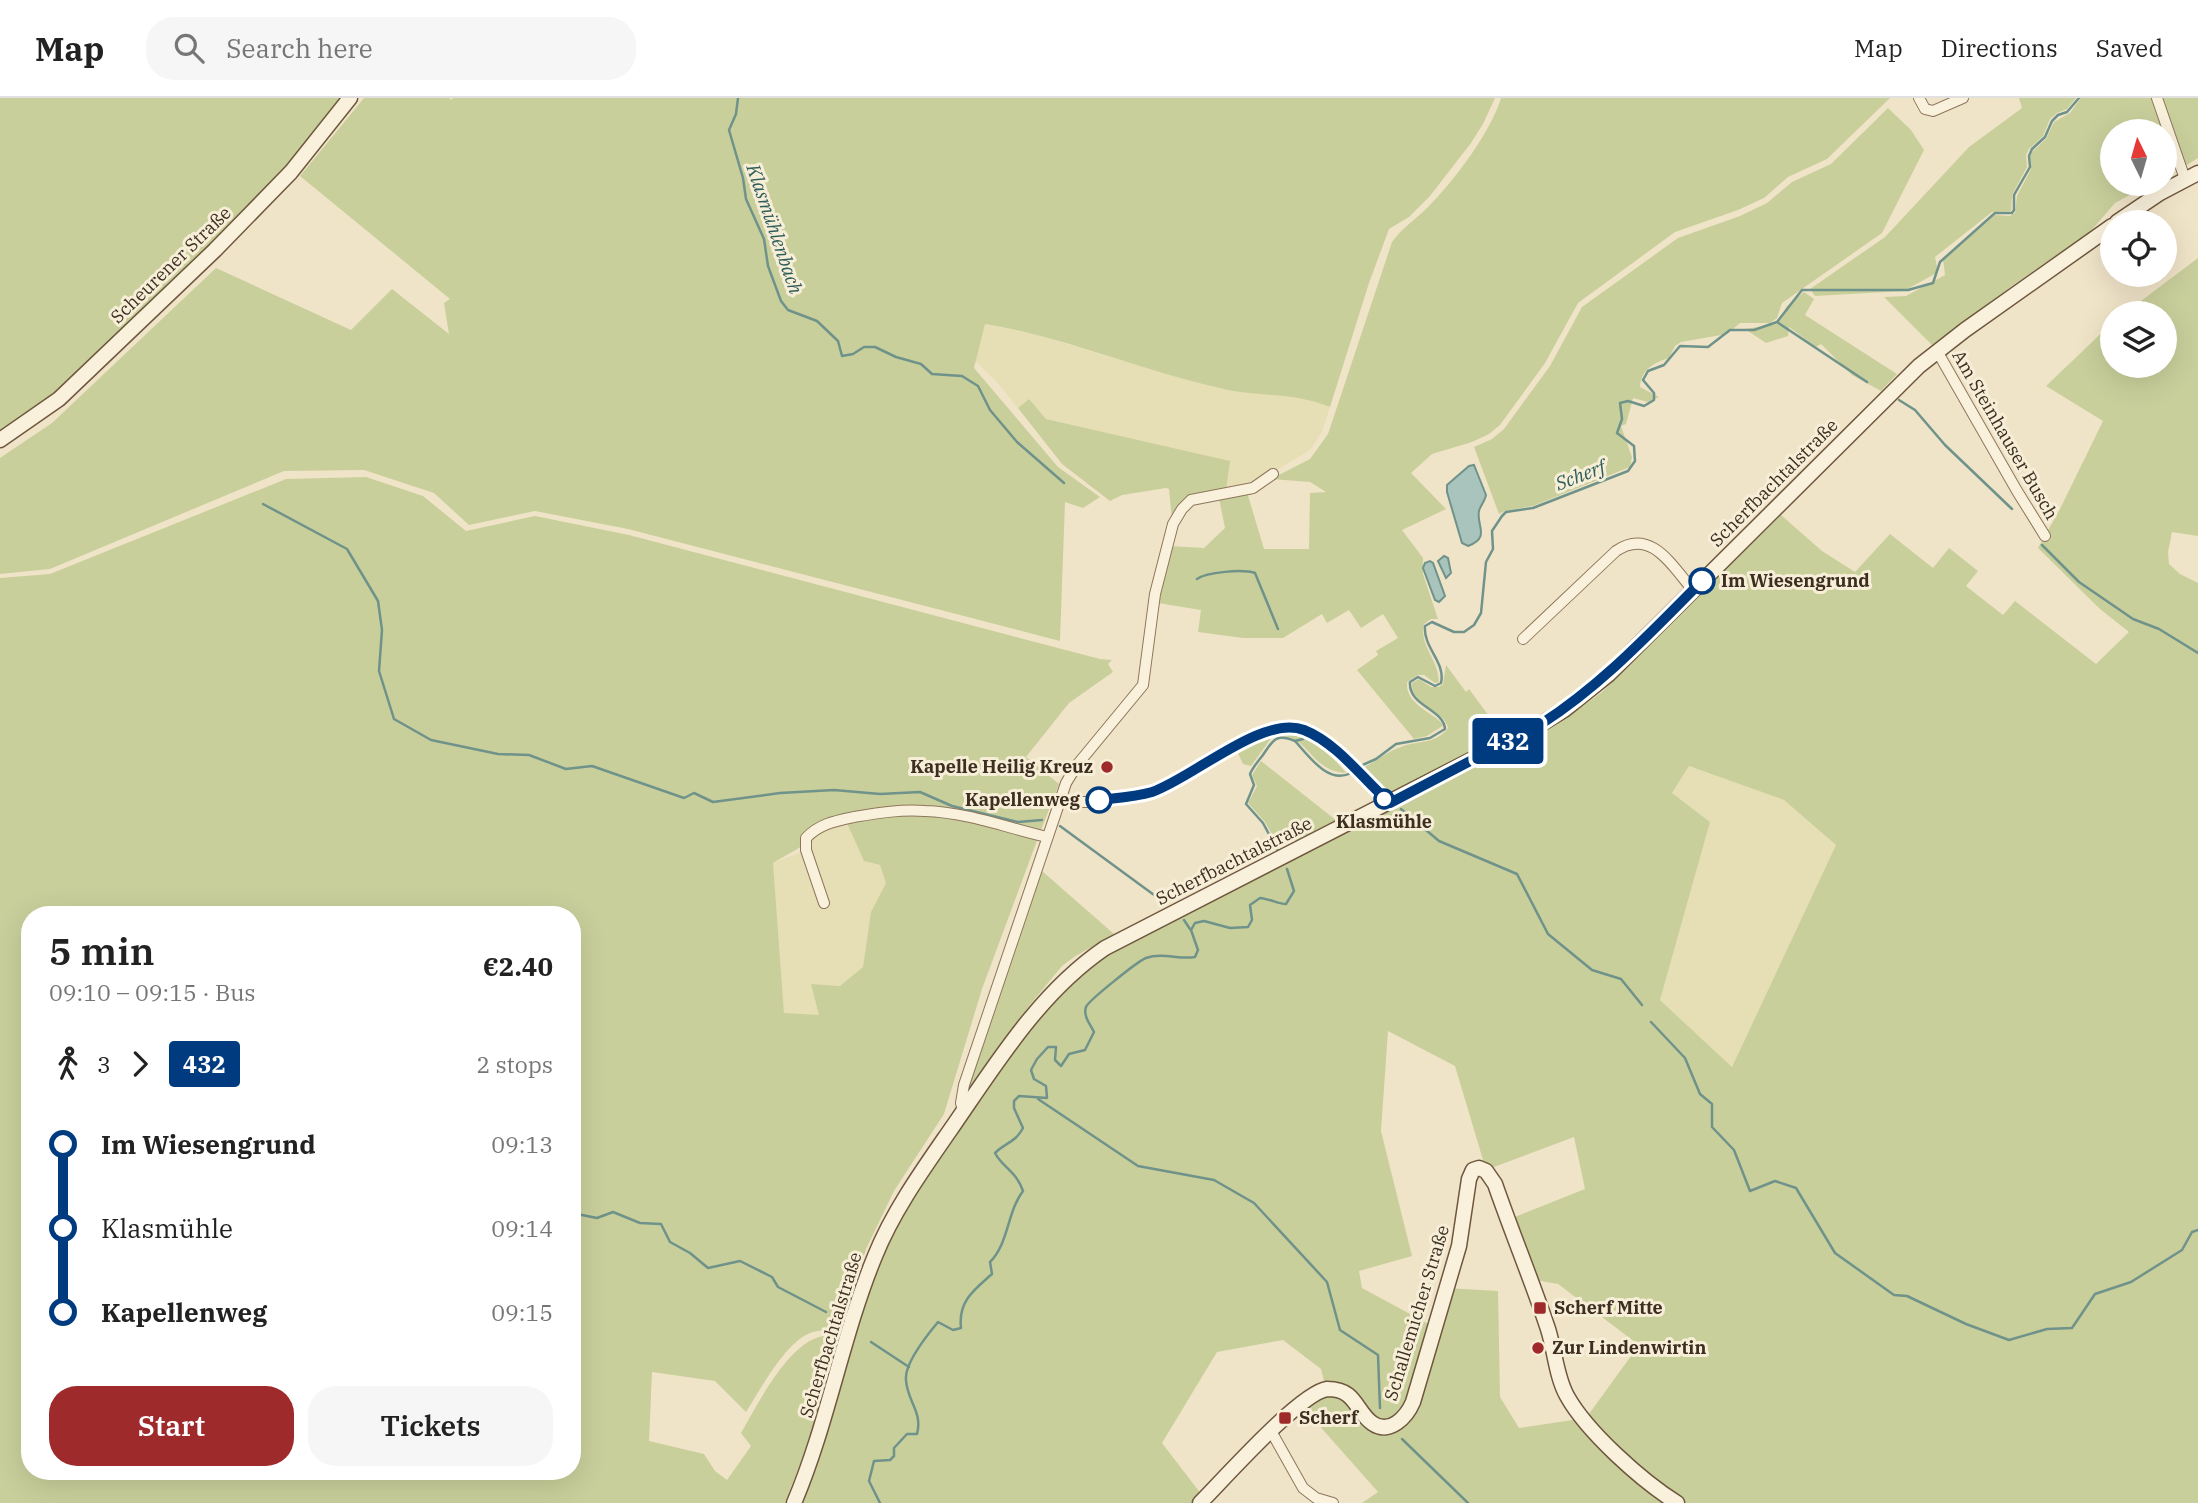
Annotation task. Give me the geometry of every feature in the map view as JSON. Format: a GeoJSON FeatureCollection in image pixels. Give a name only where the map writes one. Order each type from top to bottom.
{"type":"FeatureCollection","features":[{"type":"Feature","properties":{"kind":"main road","name":"Scheurener Straße"},"geometry":{"type":"LineString","coordinates":[[0,440],[59,399],[215,250],[291,172],[350,98]]}},
{"type":"Feature","properties":{"kind":"main road"},"geometry":{"type":"LineString","coordinates":[[2135,210],[2192,176]]}},
{"type":"Feature","properties":{"kind":"main road","name":"Scherfbachtalstraße"},"geometry":{"type":"LineString","coordinates":[[794,1503],[816,1449],[876,1253],[912,1188],[963,1111],[1047,998],[1086,961],[1105,948],[1390,803],[1564,710],[1609,674],[1891,392],[1937,351],[2100,235]]}},
{"type":"Feature","properties":{"kind":"main road","name":"Schallemicher Straße"},"geometry":{"type":"LineString","coordinates":[[1200,1503],[1271,1431],[1301,1405],[1326,1389],[1349,1395],[1373,1424],[1384,1427],[1394,1424],[1408,1412],[1459,1246],[1469,1179],[1474,1170],[1482,1168],[1489,1173],[1495,1184],[1547,1328],[1565,1393],[1575,1409],[1616,1453],[1647,1483],[1677,1503]]}},
{"type":"Feature","properties":{"kind":"street"},"geometry":{"type":"LineString","coordinates":[[1919,98],[1925,109],[1933,111],[1963,98]]}},
{"type":"Feature","properties":{"kind":"street"},"geometry":{"type":"LineString","coordinates":[[2157,98],[2192,176]]}},
{"type":"Feature","properties":{"kind":"street","name":"Am Steinhauser Busch"},"geometry":{"type":"LineString","coordinates":[[1937,351],[2045,536]]}},
{"type":"Feature","properties":{"kind":"street"},"geometry":{"type":"LineString","coordinates":[[963,1111],[961,1103],[964,1085],[1066,783],[1077,765],[1143,685],[1155,594],[1174,524],[1182,509],[1191,500],[1253,488],[1273,474]]}},
{"type":"Feature","properties":{"kind":"street"},"geometry":{"type":"LineString","coordinates":[[1523,639],[1616,551],[1628,544],[1636,542],[1653,547],[1693,590]]}},
{"type":"Feature","properties":{"kind":"street"},"geometry":{"type":"LineString","coordinates":[[1060,802],[1093,802],[1152,792],[1184,777],[1263,731],[1294,727],[1323,740],[1390,803]]}},
{"type":"Feature","properties":{"kind":"street"},"geometry":{"type":"LineString","coordinates":[[824,902],[806,850],[806,838],[814,829],[825,824],[887,812],[925,811],[1047,837]]}},
{"type":"Feature","properties":{"kind":"street"},"geometry":{"type":"LineString","coordinates":[[1271,1431],[1303,1489],[1316,1498],[1333,1503]]}},
{"type":"Feature","properties":{"kind":"shaded area"},"geometry":{"type":"Polygon","coordinates":[[[985,324],[1036,335],[1221,389],[1313,400],[1330,407],[1322,432],[1310,450],[1262,479],[1226,490],[1229,461],[1046,419],[1029,399],[1018,408],[975,361],[985,324]]]}},
{"type":"Feature","properties":{"kind":"shaded area"},"geometry":{"type":"Polygon","coordinates":[[[1689,766],[1784,800],[1836,845],[1732,1067],[1660,1000],[1710,822],[1672,793],[1689,766]]]}},
{"type":"Feature","properties":{"kind":"shaded area"},"geometry":{"type":"Polygon","coordinates":[[[846,821],[864,861],[880,865],[886,883],[871,913],[863,967],[841,986],[812,984],[820,1015],[813,1078],[784,1014],[773,863],[812,848],[809,840],[811,836],[846,821]]]}},
{"type":"Feature","properties":{"kind":"green space"},"geometry":{"type":"Polygon","coordinates":[[[0,98],[342,98],[272,185],[73,380],[0,435],[0,98]]]}},
{"type":"Feature","properties":{"kind":"green space"},"geometry":{"type":"Polygon","coordinates":[[[364,98],[1495,98],[1471,143],[1430,196],[1409,217],[1389,229],[1330,407],[1303,399],[1219,388],[1044,337],[985,324],[974,368],[1058,467],[1100,497],[1083,508],[1065,502],[1060,641],[628,529],[535,511],[469,525],[434,493],[364,470],[284,471],[50,569],[0,574],[0,458],[52,423],[216,268],[351,330],[392,289],[449,334],[444,303],[450,299],[300,176],[364,98]]]}},
{"type":"Feature","properties":{"kind":"green space"},"geometry":{"type":"Polygon","coordinates":[[[1501,98],[1890,98],[1827,159],[1788,177],[1764,198],[1675,232],[1578,303],[1545,363],[1500,425],[1472,442],[1432,454],[1411,473],[1446,509],[1402,530],[1423,558],[1423,574],[1438,619],[1431,619],[1424,624],[1423,632],[1439,682],[1435,683],[1424,675],[1418,675],[1407,682],[1410,696],[1415,702],[1444,725],[1427,736],[1414,739],[1357,670],[1378,655],[1376,651],[1398,638],[1383,614],[1361,628],[1349,610],[1327,623],[1322,614],[1283,638],[1243,638],[1198,632],[1201,610],[1158,603],[1170,546],[1204,548],[1225,528],[1219,498],[1247,492],[1264,549],[1309,549],[1310,493],[1326,492],[1310,482],[1271,479],[1310,459],[1328,434],[1392,242],[1438,197],[1459,170],[1489,126],[1501,98]]]}},
{"type":"Feature","properties":{"kind":"green space"},"geometry":{"type":"Polygon","coordinates":[[[2019,98],[2076,98],[2067,109],[2050,119],[2043,136],[2029,149],[2026,155],[2027,167],[2012,195],[2011,211],[1992,212],[1935,257],[1938,272],[1904,291],[1815,296],[1810,289],[1885,237],[1969,147],[2022,108],[2019,98]]]}},
{"type":"Feature","properties":{"kind":"green space"},"geometry":{"type":"Polygon","coordinates":[[[2081,98],[2153,98],[2159,119],[2100,119],[2100,196],[2128,196],[2109,210],[2100,210],[2100,220],[2090,232],[1932,345],[1884,297],[1906,296],[1945,275],[1943,259],[1995,215],[2010,216],[2015,213],[2017,196],[2031,169],[2030,157],[2033,151],[2046,139],[2054,122],[2070,113],[2081,98]]]}},
{"type":"Feature","properties":{"kind":"green space"},"geometry":{"type":"Polygon","coordinates":[[[2160,98],[2198,98],[2198,158],[2185,166],[2177,144],[2177,119],[2168,119],[2160,98]]]}},
{"type":"Feature","properties":{"kind":"green space"},"geometry":{"type":"Polygon","coordinates":[[[1888,108],[1911,130],[1924,150],[1882,233],[1782,303],[1777,318],[1770,323],[1740,323],[1727,334],[1681,342],[1675,346],[1669,358],[1649,368],[1640,387],[1659,397],[1648,402],[1633,398],[1626,424],[1621,426],[1632,457],[1630,467],[1533,506],[1499,514],[1474,447],[1492,439],[1504,429],[1550,366],[1582,307],[1678,238],[1740,216],[1767,203],[1792,182],[1831,164],[1888,108]]]}},
{"type":"Feature","properties":{"kind":"green space"},"geometry":{"type":"Polygon","coordinates":[[[2198,258],[2198,536],[2172,532],[2168,552],[2169,564],[2180,574],[2198,583],[2198,1503],[1362,1503],[1378,1492],[1301,1405],[1326,1389],[1321,1369],[1283,1340],[1217,1352],[1162,1443],[1208,1503],[800,1503],[812,1477],[834,1412],[872,1280],[891,1236],[918,1189],[970,1112],[1050,1002],[1073,978],[1137,936],[1490,760],[1569,716],[1602,692],[1781,515],[1822,551],[1855,572],[1890,534],[1933,568],[1949,548],[1978,571],[1966,586],[2003,615],[2015,601],[2096,664],[2129,632],[2100,609],[2038,548],[2103,421],[2046,386],[2100,334],[2100,378],[2177,378],[2177,301],[2141,301],[2160,287],[2177,287],[2177,274],[2198,258]],[[1689,766],[1672,793],[1710,822],[1660,1000],[1732,1067],[1836,845],[1784,800],[1689,766]],[[1388,1031],[1381,1131],[1412,1256],[1359,1271],[1362,1288],[1436,1328],[1446,1288],[1498,1291],[1500,1397],[1519,1428],[1586,1418],[1639,1345],[1558,1284],[1530,1279],[1507,1220],[1585,1189],[1574,1137],[1486,1170],[1455,1066],[1388,1031]]]}},
{"type":"Feature","properties":{"kind":"green space"},"geometry":{"type":"Polygon","coordinates":[[[1804,292],[1814,299],[1805,315],[1897,374],[1881,391],[1852,375],[1821,344],[1816,347],[1789,327],[1788,336],[1766,343],[1745,329],[1777,324],[1787,306],[1804,292]]]}},
{"type":"Feature","properties":{"kind":"green space"},"geometry":{"type":"Polygon","coordinates":[[[1029,399],[1046,419],[1230,461],[1226,490],[1187,500],[1176,511],[1172,520],[1169,489],[1166,488],[1122,495],[1110,501],[1062,464],[1018,408],[1029,399]]]}},
{"type":"Feature","properties":{"kind":"green space"},"geometry":{"type":"Polygon","coordinates":[[[366,477],[423,496],[466,531],[535,516],[629,535],[1112,660],[1108,664],[1113,672],[1069,703],[1026,757],[1059,784],[1041,830],[1035,831],[925,808],[813,826],[808,828],[810,830],[804,845],[773,863],[784,1013],[819,1015],[811,984],[840,986],[863,967],[871,912],[886,883],[880,865],[864,861],[846,821],[887,815],[924,814],[1038,838],[982,989],[944,1114],[894,1191],[866,1249],[840,1332],[813,1332],[793,1345],[775,1366],[746,1412],[715,1381],[652,1372],[649,1441],[704,1454],[715,1471],[727,1480],[751,1446],[741,1433],[780,1369],[808,1342],[823,1336],[838,1339],[813,1431],[785,1503],[0,1503],[0,578],[50,574],[286,479],[366,477]]]}},
{"type":"Feature","properties":{"kind":"green space"},"geometry":{"type":"Polygon","coordinates":[[[1446,665],[1466,692],[1469,689],[1503,735],[1394,793],[1382,790],[1360,769],[1396,749],[1432,740],[1448,728],[1440,716],[1416,697],[1412,683],[1419,679],[1431,687],[1439,687],[1443,684],[1446,665]]]}},
{"type":"Feature","properties":{"kind":"green space"},"geometry":{"type":"Polygon","coordinates":[[[1278,733],[1309,739],[1332,757],[1346,773],[1323,766],[1302,745],[1284,736],[1272,737],[1251,766],[1243,764],[1237,751],[1258,738],[1278,733]]]}},
{"type":"Feature","properties":{"kind":"green space"},"geometry":{"type":"Polygon","coordinates":[[[1261,761],[1337,821],[1298,840],[1278,845],[1265,822],[1248,803],[1257,786],[1252,775],[1261,761]]]}},
{"type":"Feature","properties":{"kind":"green space"},"geometry":{"type":"Polygon","coordinates":[[[1042,871],[1114,934],[1062,966],[1029,1006],[970,1088],[969,1083],[1042,871]]]}},
{"type":"Feature","properties":{"kind":"water"},"geometry":{"type":"Polygon","coordinates":[[[1474,465],[1486,495],[1479,511],[1481,535],[1475,543],[1468,546],[1462,543],[1447,485],[1469,466],[1474,465]]]}},
{"type":"Feature","properties":{"kind":"water"},"geometry":{"type":"Polygon","coordinates":[[[1444,556],[1448,558],[1451,573],[1446,578],[1438,561],[1444,556]]]}},
{"type":"Feature","properties":{"kind":"water"},"geometry":{"type":"Polygon","coordinates":[[[1430,561],[1445,596],[1439,602],[1435,600],[1423,568],[1425,563],[1430,561]]]}},
{"type":"Feature","properties":{"kind":"waterway","name":"Klasmühlenbach"},"geometry":{"type":"LineString","coordinates":[[738,98],[736,114],[729,130],[743,178],[746,199],[764,239],[768,266],[781,301],[788,310],[817,321],[838,341],[842,356],[853,354],[864,347],[875,347],[896,357],[921,364],[932,374],[962,376],[978,386],[990,410],[1017,442],[1064,483]]}},
{"type":"Feature","properties":{"kind":"waterway","name":"Scherf"},"geometry":{"type":"LineString","coordinates":[[1358,767],[1376,759],[1396,744],[1430,738],[1445,729],[1439,717],[1414,697],[1411,690],[1410,682],[1418,677],[1435,686],[1441,683],[1442,675],[1427,641],[1425,626],[1432,622],[1454,632],[1464,632],[1474,625],[1481,613],[1486,562],[1493,549],[1492,531],[1506,512],[1533,508],[1628,471],[1635,461],[1634,446],[1617,433],[1622,419],[1620,403],[1628,401],[1644,406],[1654,400],[1654,393],[1643,380],[1648,371],[1664,365],[1680,346],[1708,347],[1730,330],[1754,330],[1777,322],[1802,290],[1908,290],[1933,283],[1940,262],[1995,213],[2012,213],[2014,195],[2030,167],[2029,156],[2032,149],[2045,137],[2052,121],[2067,112],[2079,98]]}},
{"type":"Feature","properties":{"kind":"waterway"},"geometry":{"type":"LineString","coordinates":[[1777,322],[1867,382]]}},
{"type":"Feature","properties":{"kind":"waterway"},"geometry":{"type":"LineString","coordinates":[[1899,400],[1915,410],[1945,445],[2012,509]]}},
{"type":"Feature","properties":{"kind":"waterway"},"geometry":{"type":"LineString","coordinates":[[263,504],[347,549],[378,601],[382,630],[379,671],[394,719],[431,740],[498,754],[529,755],[566,769],[592,766],[684,798],[694,793],[713,802],[780,793],[834,790],[880,794],[920,792],[952,806],[1018,822],[1042,820]]}},
{"type":"Feature","properties":{"kind":"waterway"},"geometry":{"type":"LineString","coordinates":[[2042,545],[2079,582],[2133,619],[2159,629],[2198,653]]}},
{"type":"Feature","properties":{"kind":"waterway","name":"Klasmühlenbach"},"geometry":{"type":"LineString","coordinates":[[1197,579],[1225,572],[1255,573],[1278,629]]}},
{"type":"Feature","properties":{"kind":"waterway","name":"Scherf"},"geometry":{"type":"LineString","coordinates":[[1279,853],[1263,823],[1246,804],[1254,785],[1250,774],[1273,742],[1279,738],[1295,741],[1327,772],[1343,776],[1351,773]]}},
{"type":"Feature","properties":{"kind":"waterway","name":"Scherf"},"geometry":{"type":"LineString","coordinates":[[1295,741],[1303,739]]}},
{"type":"Feature","properties":{"kind":"waterway"},"geometry":{"type":"LineString","coordinates":[[1401,809],[1439,841],[1517,874],[1548,934],[1592,970],[1621,979],[1642,1005]]}},
{"type":"Feature","properties":{"kind":"waterway"},"geometry":{"type":"LineString","coordinates":[[1060,826],[1165,903]]}},
{"type":"Feature","properties":{"kind":"waterway","name":"Scherf"},"geometry":{"type":"LineString","coordinates":[[880,1503],[869,1481],[874,1461],[890,1460],[894,1456],[894,1448],[907,1434],[917,1434],[918,1419],[906,1380],[909,1366],[938,1322],[953,1330],[961,1328],[965,1303],[973,1291],[992,1274],[990,1262],[1001,1246],[1023,1191],[1017,1179],[995,1153],[1017,1137],[1023,1128],[1014,1108],[1014,1101],[1019,1096],[1047,1098],[1046,1086],[1034,1079],[1031,1070],[1037,1059],[1048,1047],[1056,1047],[1055,1060],[1061,1066],[1069,1054],[1085,1050],[1094,1032],[1086,1017],[1086,1007],[1141,961],[1159,956],[1195,957],[1198,950],[1191,930],[1195,923],[1204,921],[1230,928],[1248,927],[1252,920],[1250,905],[1260,898],[1286,904],[1294,891],[1287,869]]}},
{"type":"Feature","properties":{"kind":"waterway"},"geometry":{"type":"LineString","coordinates":[[1184,920],[1190,929]]}},
{"type":"Feature","properties":{"kind":"waterway"},"geometry":{"type":"LineString","coordinates":[[1651,1022],[1685,1058],[1700,1094],[1712,1104],[1712,1127],[1734,1150],[1750,1191],[1775,1181],[1796,1188],[1835,1253],[1894,1295],[1907,1296],[1966,1324],[2009,1340],[2047,1329],[2072,1328],[2095,1294],[2131,1282],[2182,1250],[2192,1232],[2198,1230]]}},
{"type":"Feature","properties":{"kind":"waterway"},"geometry":{"type":"LineString","coordinates":[[1038,1099],[1138,1166],[1214,1180],[1254,1203],[1327,1282],[1340,1330],[1378,1355],[1380,1408]]}},
{"type":"Feature","properties":{"kind":"waterway"},"geometry":{"type":"LineString","coordinates":[[581,1215],[597,1218],[613,1212],[640,1223],[661,1224],[670,1242],[690,1253],[708,1268],[740,1261],[772,1277],[778,1287],[826,1312]]}},
{"type":"Feature","properties":{"kind":"waterway"},"geometry":{"type":"LineString","coordinates":[[871,1342],[909,1367]]}},
{"type":"Feature","properties":{"kind":"waterway"},"geometry":{"type":"LineString","coordinates":[[1402,1439],[1468,1503]]}},
{"type":"Feature","properties":{"kind":"bus line","name":"432"},"geometry":{"type":"LineString","coordinates":[[1099,800],[1152,792],[1184,777],[1263,731],[1294,727],[1323,740],[1390,803],[1564,710],[1609,674],[1702,581]]}},
{"type":"Feature","properties":{"kind":"place","name":"Im Wiesengrund"},"geometry":{"type":"Point","coordinates":[1702,581]}},
{"type":"Feature","properties":{"kind":"place","name":"Kapelle Heilig Kreuz"},"geometry":{"type":"Point","coordinates":[1107,767]}},
{"type":"Feature","properties":{"kind":"place","name":"Klasmühle"},"geometry":{"type":"Point","coordinates":[1384,799]}},
{"type":"Feature","properties":{"kind":"place","name":"Kapellenweg"},"geometry":{"type":"Point","coordinates":[1099,800]}},
{"type":"Feature","properties":{"kind":"place","name":"Scherf Mitte"},"geometry":{"type":"Point","coordinates":[1540,1308]}},
{"type":"Feature","properties":{"kind":"place","name":"Zur Lindenwirtin"},"geometry":{"type":"Point","coordinates":[1538,1348]}},
{"type":"Feature","properties":{"kind":"place","name":"Scherf"},"geometry":{"type":"Point","coordinates":[1285,1418]}}]}
